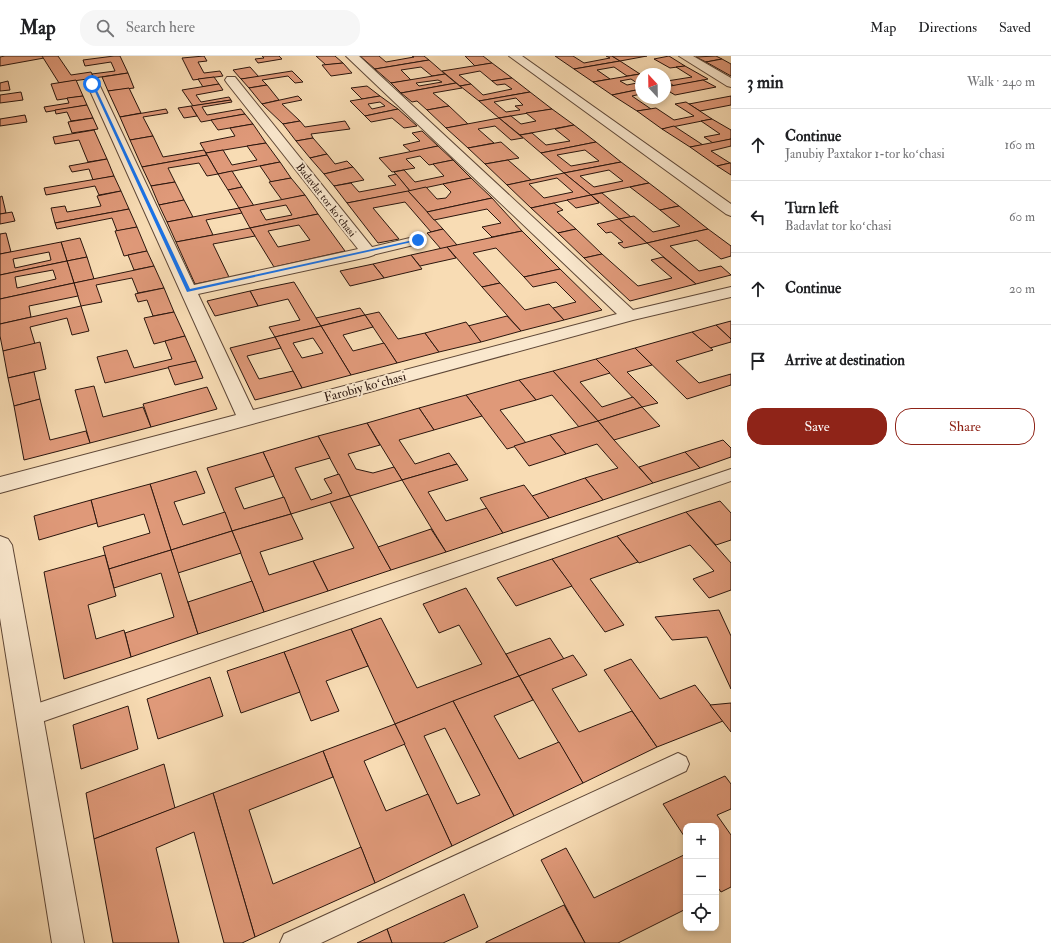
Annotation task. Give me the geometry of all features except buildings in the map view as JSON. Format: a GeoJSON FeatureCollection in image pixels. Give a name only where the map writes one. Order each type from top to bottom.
{"type":"FeatureCollection","features":[{"type":"Feature","properties":{"kind":"street"},"geometry":{"type":"LineString","coordinates":[[352,56],[629,316]]}},
{"type":"Feature","properties":{"kind":"street"},"geometry":{"type":"LineString","coordinates":[[515,56],[731,211]]}},
{"type":"Feature","properties":{"kind":"street"},"geometry":{"type":"LineString","coordinates":[[685,56],[731,83]]}},
{"type":"Feature","properties":{"kind":"street","name":"Badavlat tor koʻchasi"},"geometry":{"type":"LineString","coordinates":[[188,291],[368,252],[231,80]]}},
{"type":"Feature","properties":{"kind":"street"},"geometry":{"type":"LineString","coordinates":[[92,84],[247,418]]}},
{"type":"Feature","properties":{"kind":"street","name":"Farobiy koʻchasi"},"geometry":{"type":"LineString","coordinates":[[0,485],[629,316],[731,292]]}},
{"type":"Feature","properties":{"kind":"street"},"geometry":{"type":"LineString","coordinates":[[0,545],[68,943]]}},
{"type":"Feature","properties":{"kind":"lane"},"geometry":{"type":"LineString","coordinates":[[368,252],[418,240]]}},
{"type":"Feature","properties":{"kind":"lane"},"geometry":{"type":"LineString","coordinates":[[30,716],[731,475]]}},
{"type":"Feature","properties":{"kind":"lane"},"geometry":{"type":"LineString","coordinates":[[293,943],[678,764]]}},
{"type":"Feature","properties":{"kind":"route"},"geometry":{"type":"LineString","coordinates":[[92,84],[188,291],[418,240]]}}]}
